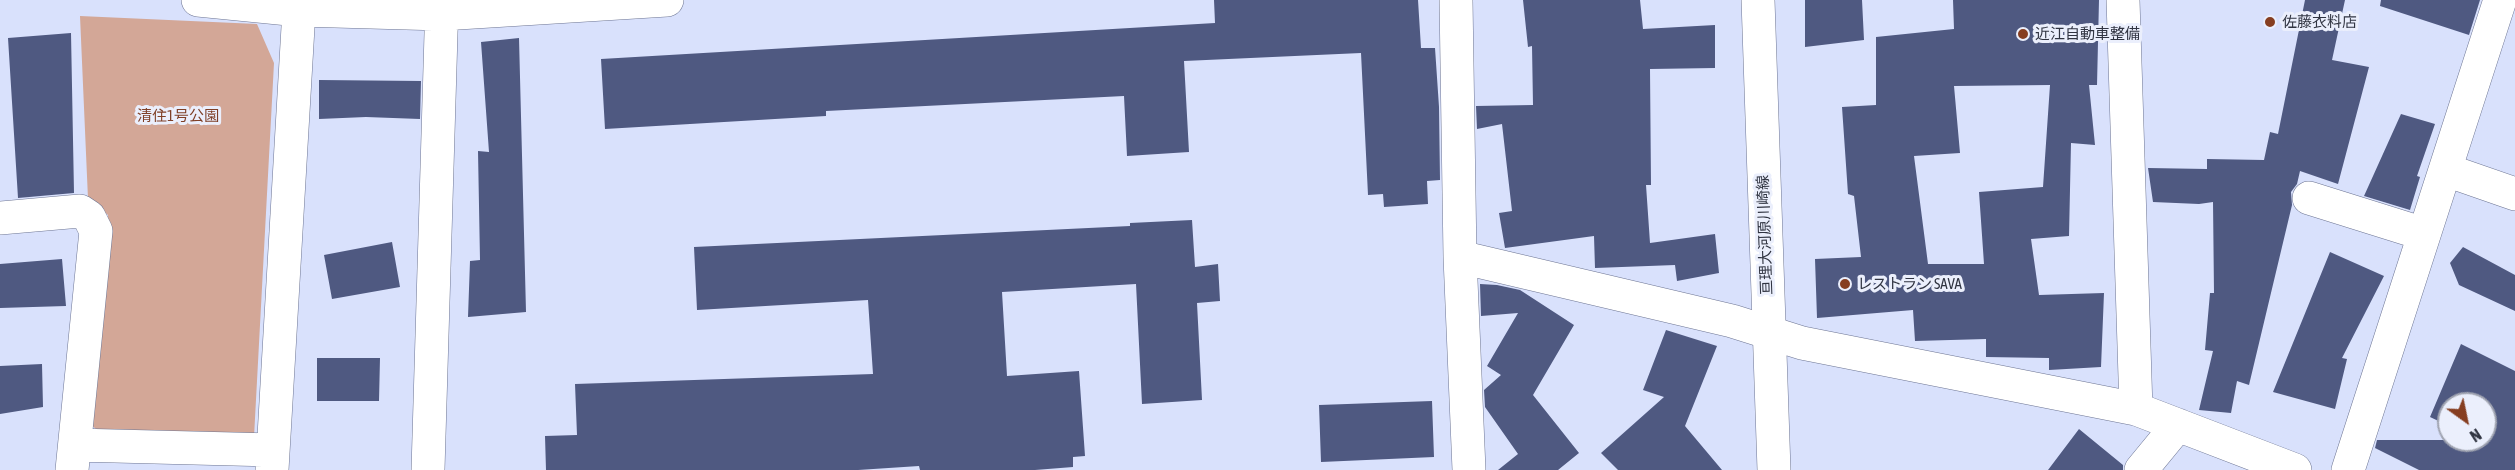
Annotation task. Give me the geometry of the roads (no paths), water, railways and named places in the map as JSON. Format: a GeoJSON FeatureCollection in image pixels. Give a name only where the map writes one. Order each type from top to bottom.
{"type":"FeatureCollection","features":[{"type":"Feature","properties":{"kind":"street"},"geometry":{"type":"LineString","coordinates":[[198,0],[299,10],[667,0]]}},
{"type":"Feature","properties":{"kind":"street"},"geometry":{"type":"LineString","coordinates":[[1456,0],[1460,257],[1469,470]]}},
{"type":"Feature","properties":{"kind":"street","name":"亘理大河原川崎線"},"geometry":{"type":"LineString","coordinates":[[1758,0],[1774,470]]}},
{"type":"Feature","properties":{"kind":"street"},"geometry":{"type":"LineString","coordinates":[[2124,0],[2136,409]]}},
{"type":"Feature","properties":{"kind":"street"},"geometry":{"type":"LineString","coordinates":[[429,470],[458,7]]}},
{"type":"Feature","properties":{"kind":"street"},"geometry":{"type":"LineString","coordinates":[[0,218],[80,212],[89,217],[96,231],[74,457],[272,460],[299,10]]}},
{"type":"Feature","properties":{"kind":"street"},"geometry":{"type":"LineString","coordinates":[[2348,470],[2424,234],[2504,13]]}},
{"type":"Feature","properties":{"kind":"street"},"geometry":{"type":"LineString","coordinates":[[2446,170],[2515,194]]}},
{"type":"Feature","properties":{"kind":"street"},"geometry":{"type":"LineString","coordinates":[[2309,198],[2424,234]]}},
{"type":"Feature","properties":{"kind":"street"},"geometry":{"type":"LineString","coordinates":[[1460,257],[1732,321],[1802,343],[2136,409],[2295,470]]}},
{"type":"Feature","properties":{"kind":"street"},"geometry":{"type":"LineString","coordinates":[[2140,470],[2178,425]]}},
{"type":"Feature","properties":{"kind":"place","name":"佐藤衣料店"},"geometry":{"type":"Point","coordinates":[2270,22]}},
{"type":"Feature","properties":{"kind":"place","name":"近江自動車整備"},"geometry":{"type":"Point","coordinates":[2023,34]}},
{"type":"Feature","properties":{"kind":"place","name":"レストラン SAVA"},"geometry":{"type":"Point","coordinates":[1845,284]}},
{"type":"Feature","properties":{"kind":"park label","name":"清住1号公園"},"geometry":{"type":"Point","coordinates":[178,116]}}]}
